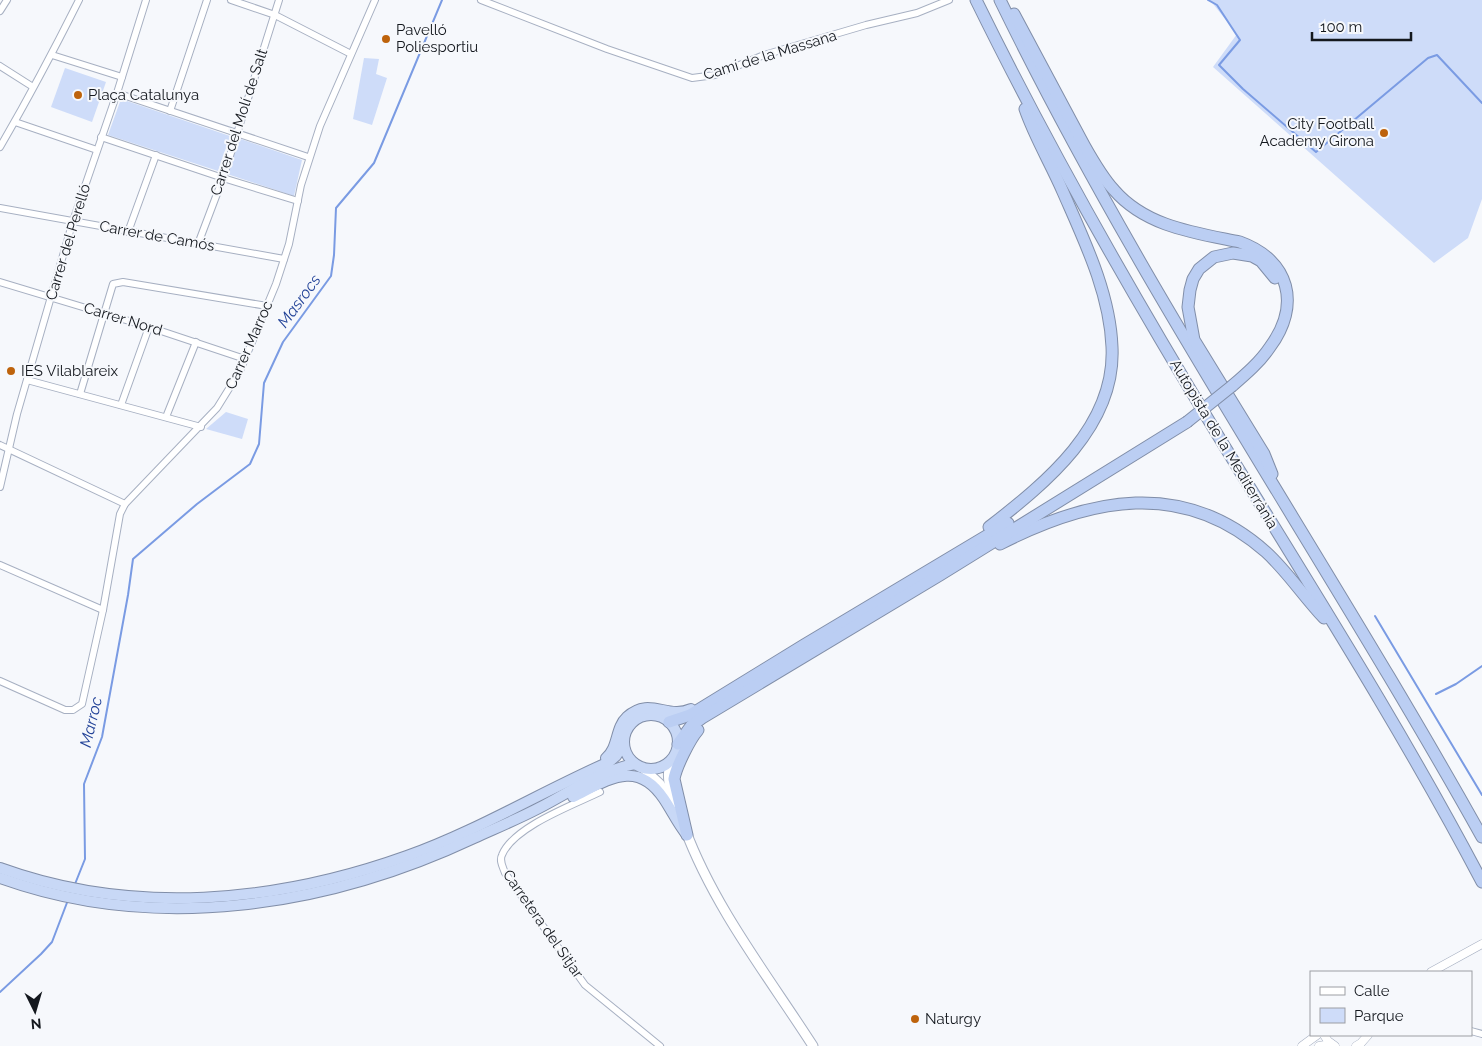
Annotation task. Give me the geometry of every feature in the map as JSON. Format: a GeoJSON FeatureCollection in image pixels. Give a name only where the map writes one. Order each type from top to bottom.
{"type":"FeatureCollection","features":[{"type":"Feature","properties":{"kind":"highway","name":"Autopista de la Mediterrània"},"geometry":{"type":"LineString","coordinates":[[976,0],[1015,79],[1116,263],[1383,706],[1482,882]]}},
{"type":"Feature","properties":{"kind":"highway","name":"Autopista de la Mediterrània"},"geometry":{"type":"LineString","coordinates":[[1002,0],[1032,65],[1093,181],[1171,317],[1398,690],[1482,837]]}},
{"type":"Feature","properties":{"kind":"highway"},"geometry":{"type":"LineString","coordinates":[[0,882],[58,890],[144,908],[201,908],[245,904],[307,894],[378,876],[412,864],[537,809],[614,768],[639,766],[657,769],[670,762],[678,744],[691,726],[702,718],[766,680],[1125,453],[1184,419],[1230,383],[1271,346],[1283,322],[1287,303],[1287,291],[1278,269],[1272,260],[1252,246],[1166,225],[1132,206],[1114,191],[1094,164],[1017,18],[1002,0]]}},
{"type":"Feature","properties":{"kind":"highway"},"geometry":{"type":"LineString","coordinates":[[938,570],[1032,493],[1056,470],[1077,446],[1092,422],[1110,378],[1112,337],[1100,286],[1062,190],[1032,129],[1015,79]]}},
{"type":"Feature","properties":{"kind":"highway"},"geometry":{"type":"LineString","coordinates":[[1230,383],[1264,343],[1272,330],[1279,309],[1278,286],[1274,276],[1261,260],[1233,253],[1214,257],[1199,269],[1193,279],[1190,290],[1189,315],[1194,340],[1264,454],[1286,508]]}},
{"type":"Feature","properties":{"kind":"highway"},"geometry":{"type":"LineString","coordinates":[[669,722],[690,715],[938,570],[1060,518],[1111,505],[1135,502],[1168,504],[1192,509],[1237,529],[1268,553],[1333,628],[1383,706]]}},
{"type":"Feature","properties":{"kind":"highway"},"geometry":{"type":"LineString","coordinates":[[687,835],[674,779],[676,770],[691,739],[699,729],[753,693],[766,680]]}},
{"type":"Feature","properties":{"kind":"highway"},"geometry":{"type":"LineString","coordinates":[[587,772],[609,756],[614,747],[620,726],[632,713],[651,707],[681,713],[705,701],[721,696]]}},
{"type":"Feature","properties":{"kind":"highway"},"geometry":{"type":"LineString","coordinates":[[90,897],[199,899],[243,895],[344,876],[408,856],[497,818],[609,762],[616,756],[624,744],[627,730],[639,718],[653,715],[669,722],[674,728],[678,744]]}},
{"type":"Feature","properties":{"kind":"highway"},"geometry":{"type":"LineString","coordinates":[[624,744],[627,755],[639,766]]}},
{"type":"Feature","properties":{"kind":"highway"},"geometry":{"type":"LineString","coordinates":[[537,809],[572,798],[618,776],[637,776],[646,780],[656,789],[687,835]]}},
{"type":"Feature","properties":{"kind":"highway"},"geometry":{"type":"LineString","coordinates":[[0,868],[58,890]]}},
{"type":"Feature","properties":{"kind":"highway"},"geometry":{"type":"LineString","coordinates":[[0,878],[24,886]]}},
{"type":"Feature","properties":{"kind":"main road"},"geometry":{"type":"LineString","coordinates":[[670,762],[669,788],[687,835]]}},
{"type":"Feature","properties":{"kind":"main road"},"geometry":{"type":"LineString","coordinates":[[639,766],[660,784],[720,902],[812,1046]]}},
{"type":"Feature","properties":{"kind":"street"},"geometry":{"type":"LineString","coordinates":[[0,11],[6,0]]}},
{"type":"Feature","properties":{"kind":"street"},"geometry":{"type":"LineString","coordinates":[[0,147],[52,55],[79,0]]}},
{"type":"Feature","properties":{"kind":"street","name":"Carrer del Perelló"},"geometry":{"type":"LineString","coordinates":[[0,487],[27,380],[73,222],[96,150],[117,94],[146,0]]}},
{"type":"Feature","properties":{"kind":"street"},"geometry":{"type":"LineString","coordinates":[[170,111],[208,0]]}},
{"type":"Feature","properties":{"kind":"street"},"geometry":{"type":"LineString","coordinates":[[231,0],[275,15],[351,54]]}},
{"type":"Feature","properties":{"kind":"street","name":"Carrer del Molí de Salt"},"geometry":{"type":"LineString","coordinates":[[198,244],[223,178],[279,0]]}},
{"type":"Feature","properties":{"kind":"street","name":"Carrer Marroc"},"geometry":{"type":"LineString","coordinates":[[0,681],[65,710],[73,710],[82,704],[103,610],[120,514],[125,504],[201,427],[217,408],[227,394],[245,359],[284,259],[308,158],[375,0]]}},
{"type":"Feature","properties":{"kind":"street","name":"Camí de la Massana"},"geometry":{"type":"LineString","coordinates":[[481,0],[607,49],[692,78],[714,75],[764,55],[866,25],[917,13],[948,0]]}},
{"type":"Feature","properties":{"kind":"street"},"geometry":{"type":"LineString","coordinates":[[52,55],[122,77]]}},
{"type":"Feature","properties":{"kind":"street"},"geometry":{"type":"LineString","coordinates":[[0,66],[33,87]]}},
{"type":"Feature","properties":{"kind":"street"},"geometry":{"type":"LineString","coordinates":[[117,94],[308,158]]}},
{"type":"Feature","properties":{"kind":"street"},"geometry":{"type":"LineString","coordinates":[[14,122],[96,150]]}},
{"type":"Feature","properties":{"kind":"street"},"geometry":{"type":"LineString","coordinates":[[102,137],[298,201]]}},
{"type":"Feature","properties":{"kind":"street"},"geometry":{"type":"LineString","coordinates":[[128,232],[156,155]]}},
{"type":"Feature","properties":{"kind":"street","name":"Carrer de Camós"},"geometry":{"type":"LineString","coordinates":[[0,208],[284,259]]}},
{"type":"Feature","properties":{"kind":"street","name":"Carrer Nord"},"geometry":{"type":"LineString","coordinates":[[0,282],[149,327],[245,359]]}},
{"type":"Feature","properties":{"kind":"street"},"geometry":{"type":"LineString","coordinates":[[80,394],[114,284],[123,282],[267,306]]}},
{"type":"Feature","properties":{"kind":"street"},"geometry":{"type":"LineString","coordinates":[[120,405],[149,327]]}},
{"type":"Feature","properties":{"kind":"street"},"geometry":{"type":"LineString","coordinates":[[166,417],[196,342]]}},
{"type":"Feature","properties":{"kind":"street"},"geometry":{"type":"LineString","coordinates":[[27,380],[201,427]]}},
{"type":"Feature","properties":{"kind":"street"},"geometry":{"type":"LineString","coordinates":[[0,445],[125,504]]}},
{"type":"Feature","properties":{"kind":"street"},"geometry":{"type":"LineString","coordinates":[[0,565],[103,610]]}},
{"type":"Feature","properties":{"kind":"street","name":"Carretera del Sitjar"},"geometry":{"type":"LineString","coordinates":[[600,792],[534,824],[516,836],[502,854],[501,862],[505,873],[585,985],[660,1046]]}},
{"type":"Feature","properties":{"kind":"street"},"geometry":{"type":"LineString","coordinates":[[1433,971],[1482,944]]}},
{"type":"Feature","properties":{"kind":"street"},"geometry":{"type":"LineString","coordinates":[[1302,1046],[1316,1036]]}},
{"type":"Feature","properties":{"kind":"street"},"geometry":{"type":"LineString","coordinates":[[1356,1046],[1367,1036]]}},
{"type":"Feature","properties":{"kind":"street"},"geometry":{"type":"LineString","coordinates":[[1319,1046],[1333,1045]]}},
{"type":"Feature","properties":{"kind":"green space","name":"City Football Academy Girona"},"geometry":{"type":"Polygon","coordinates":[[[1210,0],[1482,0],[1482,199],[1468,238],[1434,263],[1213,67],[1237,34],[1210,0]]]}},
{"type":"Feature","properties":{"kind":"green space"},"geometry":{"type":"Polygon","coordinates":[[[364,58],[379,59],[376,74],[387,78],[372,125],[353,119],[364,58]]]}},
{"type":"Feature","properties":{"kind":"green space","name":"Plaça Catalunya"},"geometry":{"type":"Polygon","coordinates":[[[65,68],[106,82],[92,122],[51,107],[65,68]]]}},
{"type":"Feature","properties":{"kind":"green space"},"geometry":{"type":"Polygon","coordinates":[[[121,99],[230,136],[218,171],[108,135],[121,99]]]}},
{"type":"Feature","properties":{"kind":"green space"},"geometry":{"type":"Polygon","coordinates":[[[238,138],[302,160],[294,196],[227,174],[238,138]]]}},
{"type":"Feature","properties":{"kind":"green space"},"geometry":{"type":"Polygon","coordinates":[[[226,412],[248,419],[242,439],[206,429],[226,412]]]}},
{"type":"Feature","properties":{"kind":"waterway","name":"Masrocs"},"geometry":{"type":"LineString","coordinates":[[75,884],[85,859],[84,784],[102,737],[133,559],[197,504],[250,464],[259,444],[264,383],[283,342],[331,276],[336,208],[374,163],[442,0]]}},
{"type":"Feature","properties":{"kind":"waterway"},"geometry":{"type":"LineString","coordinates":[[1208,0],[1217,5],[1240,40],[1219,65],[1243,89],[1316,152],[1428,58],[1437,55],[1482,103]]}},
{"type":"Feature","properties":{"kind":"waterway"},"geometry":{"type":"LineString","coordinates":[[1375,616],[1482,795]]}},
{"type":"Feature","properties":{"kind":"waterway"},"geometry":{"type":"LineString","coordinates":[[1436,694],[1456,684],[1482,666]]}},
{"type":"Feature","properties":{"kind":"waterway","name":"Marroc"},"geometry":{"type":"LineString","coordinates":[[0,992],[52,942],[68,900]]}},
{"type":"Feature","properties":{"kind":"place","name":"Pavelló Poliesportiu"},"geometry":{"type":"Point","coordinates":[386,39]}},
{"type":"Feature","properties":{"kind":"place","name":"Plaça Catalunya"},"geometry":{"type":"Point","coordinates":[78,95]}},
{"type":"Feature","properties":{"kind":"place","name":"City Football Academy Girona"},"geometry":{"type":"Point","coordinates":[1384,133]}},
{"type":"Feature","properties":{"kind":"place","name":"IES Vilablareix"},"geometry":{"type":"Point","coordinates":[11,371]}},
{"type":"Feature","properties":{"kind":"place","name":"Naturgy"},"geometry":{"type":"Point","coordinates":[915,1019]}}]}
